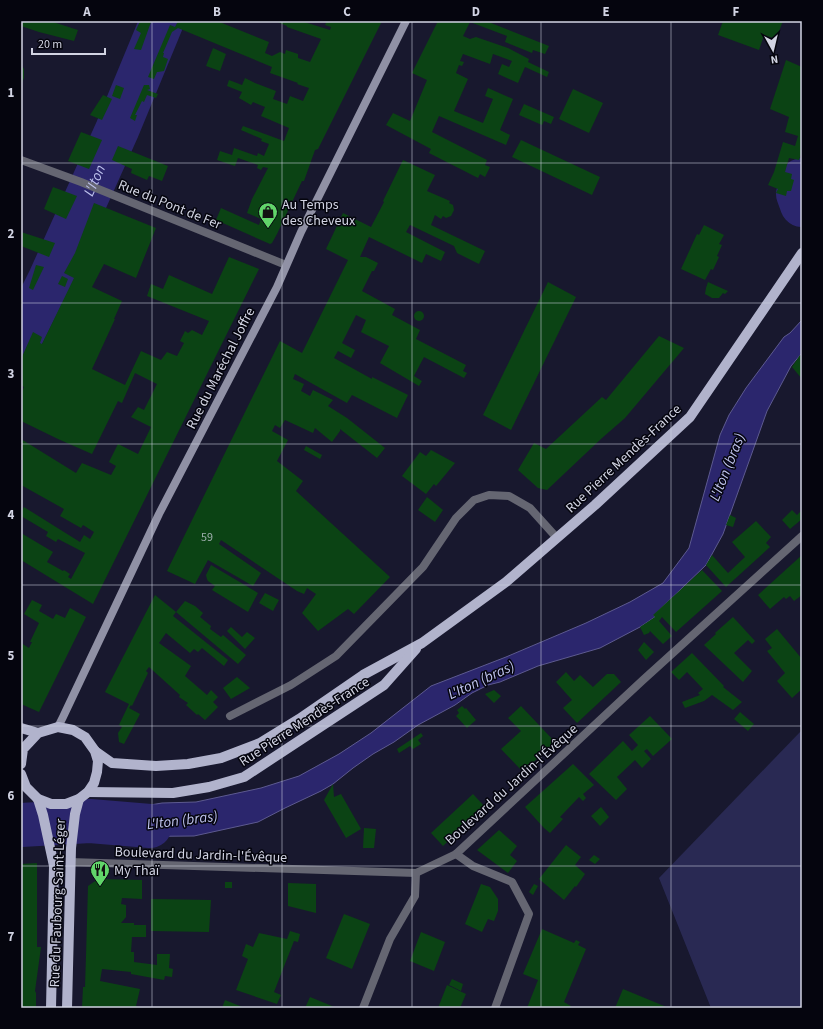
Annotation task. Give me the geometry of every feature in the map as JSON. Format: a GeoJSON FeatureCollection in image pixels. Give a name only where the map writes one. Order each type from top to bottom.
{"type":"FeatureCollection","features":[{"type":"Feature","properties":{"kind":"main road","name":"Rue du Maréchal Joffre"},"geometry":{"type":"LineString","coordinates":[[58,727],[159,514],[277,287],[301,232],[406,21]]}},
{"type":"Feature","properties":{"kind":"main road","name":"Rue Pierre Mendès-France"},"geometry":{"type":"LineString","coordinates":[[58,727],[73,730],[85,737],[95,751],[112,763],[156,766],[188,764],[221,758],[260,743],[363,675],[422,643],[506,582],[595,505],[690,417],[802,253]]}},
{"type":"Feature","properties":{"kind":"main road","name":"Rue Pierre Mendès-France"},"geometry":{"type":"LineString","coordinates":[[88,792],[173,792],[209,788],[244,777],[384,685],[422,643]]}},
{"type":"Feature","properties":{"kind":"main road"},"geometry":{"type":"LineString","coordinates":[[21,764],[23,749],[38,733],[58,727]]}},
{"type":"Feature","properties":{"kind":"main road"},"geometry":{"type":"LineString","coordinates":[[21,728],[38,733]]}},
{"type":"Feature","properties":{"kind":"main road"},"geometry":{"type":"LineString","coordinates":[[21,774],[26,787],[38,799],[52,804],[66,804],[79,799],[88,792],[94,783],[98,761],[95,751]]}},
{"type":"Feature","properties":{"kind":"main road","name":"Rue du Faubourg Saint-Léger"},"geometry":{"type":"LineString","coordinates":[[38,799],[54,866],[51,1008]]}},
{"type":"Feature","properties":{"kind":"main road","name":"Rue du Faubourg Saint-Léger"},"geometry":{"type":"LineString","coordinates":[[67,1008],[70,862],[75,814],[79,799]]}},
{"type":"Feature","properties":{"kind":"street","name":"Rue du Pont de Fer"},"geometry":{"type":"LineString","coordinates":[[21,160],[81,182],[286,265]]}},
{"type":"Feature","properties":{"kind":"street"},"geometry":{"type":"LineString","coordinates":[[230,716],[291,685],[336,656],[423,567],[456,518],[474,500],[490,494],[509,496],[530,508],[557,538]]}},
{"type":"Feature","properties":{"kind":"street","name":"Boulevard du Jardin-l'Évêque"},"geometry":{"type":"LineString","coordinates":[[70,862],[416,873],[456,854],[638,685],[802,536]]}},
{"type":"Feature","properties":{"kind":"street"},"geometry":{"type":"LineString","coordinates":[[456,854],[473,866],[512,882],[529,914],[495,1008]]}},
{"type":"Feature","properties":{"kind":"street"},"geometry":{"type":"LineString","coordinates":[[363,1008],[390,939],[415,896],[416,873]]}},
{"type":"Feature","properties":{"kind":"shaded area"},"geometry":{"type":"Polygon","coordinates":[[[802,730],[802,1008],[711,1008],[659,878],[802,730]]]}},
{"type":"Feature","properties":{"kind":"water"},"geometry":{"type":"Polygon","coordinates":[[[153,21],[171,21],[105,176],[89,169],[153,21]]]}},
{"type":"Feature","properties":{"kind":"water"},"geometry":{"type":"Polygon","coordinates":[[[77,196],[94,203],[67,268],[56,285],[21,358],[21,312],[42,275],[77,196]]]}},
{"type":"Feature","properties":{"kind":"water"},"geometry":{"type":"Polygon","coordinates":[[[802,320],[802,353],[791,366],[767,411],[723,534],[706,565],[654,615],[655,617],[640,627],[600,648],[538,666],[500,682],[488,685],[472,693],[455,705],[418,725],[394,742],[373,754],[333,784],[258,822],[194,836],[85,837],[95,806],[114,804],[144,806],[162,803],[196,802],[261,788],[299,776],[339,754],[371,733],[431,686],[506,657],[586,623],[630,602],[663,583],[689,548],[720,435],[729,415],[746,388],[784,337],[790,333],[802,320]]]}},
{"type":"Feature","properties":{"kind":"building"},"geometry":{"type":"Polygon","coordinates":[[[21,21],[50,21],[78,30],[74,41],[21,26],[21,21]]]}},
{"type":"Feature","properties":{"kind":"building"},"geometry":{"type":"Polygon","coordinates":[[[140,21],[151,22],[141,50],[134,49],[141,33],[136,30],[140,21]]]}},
{"type":"Feature","properties":{"kind":"building"},"geometry":{"type":"Polygon","coordinates":[[[178,21],[217,21],[269,42],[265,53],[272,56],[280,52],[285,54],[286,50],[298,54],[298,58],[310,62],[321,39],[287,27],[275,21],[301,21],[330,30],[331,27],[325,25],[327,21],[382,21],[318,149],[315,150],[304,181],[302,181],[277,234],[270,244],[216,220],[221,208],[259,225],[261,219],[247,213],[252,199],[268,168],[263,167],[261,170],[257,168],[258,165],[238,158],[235,166],[217,160],[220,151],[232,155],[234,148],[257,156],[258,153],[264,156],[269,144],[261,141],[262,139],[241,130],[243,126],[284,141],[289,128],[261,116],[265,107],[253,102],[251,105],[239,98],[242,92],[227,86],[229,80],[242,85],[245,78],[276,91],[273,99],[287,104],[290,96],[303,101],[309,88],[270,73],[272,67],[178,28],[172,32],[163,53],[163,57],[168,59],[164,71],[157,72],[154,79],[148,77],[170,25],[175,27],[178,21]]]}},
{"type":"Feature","properties":{"kind":"building"},"geometry":{"type":"Polygon","coordinates":[[[438,21],[486,21],[549,46],[545,54],[533,50],[532,53],[505,42],[507,36],[470,22],[463,36],[470,39],[476,37],[508,48],[529,59],[528,62],[549,72],[547,77],[525,67],[518,83],[498,74],[502,64],[509,67],[512,61],[493,54],[490,64],[463,54],[460,61],[464,62],[462,66],[459,65],[456,73],[468,79],[454,111],[483,123],[493,99],[485,96],[488,88],[513,99],[500,130],[510,135],[506,145],[439,116],[432,132],[487,160],[485,165],[490,167],[485,177],[480,174],[478,178],[429,153],[431,149],[386,125],[393,113],[410,121],[427,80],[412,73],[438,21]]]}},
{"type":"Feature","properties":{"kind":"building"},"geometry":{"type":"Polygon","coordinates":[[[723,21],[783,21],[776,39],[764,35],[759,50],[718,35],[723,21]]]}},
{"type":"Feature","properties":{"kind":"building"},"geometry":{"type":"Polygon","coordinates":[[[213,48],[226,54],[220,71],[206,66],[213,48]]]}},
{"type":"Feature","properties":{"kind":"building"},"geometry":{"type":"Polygon","coordinates":[[[786,60],[802,67],[802,151],[799,160],[789,158],[785,172],[792,174],[791,179],[794,180],[791,191],[787,191],[786,196],[776,193],[778,189],[768,185],[774,172],[783,142],[795,146],[798,136],[785,132],[789,117],[770,109],[786,60]]]}},
{"type":"Feature","properties":{"kind":"building"},"geometry":{"type":"Polygon","coordinates":[[[21,64],[24,69],[24,78],[21,85],[21,64]]]}},
{"type":"Feature","properties":{"kind":"building"},"geometry":{"type":"Polygon","coordinates":[[[116,85],[124,88],[120,99],[112,96],[116,85]]]}},
{"type":"Feature","properties":{"kind":"building"},"geometry":{"type":"Polygon","coordinates":[[[144,85],[149,85],[150,89],[147,90],[158,94],[156,98],[147,95],[144,102],[142,101],[135,115],[137,115],[135,121],[130,118],[144,85]]]}},
{"type":"Feature","properties":{"kind":"building"},"geometry":{"type":"Polygon","coordinates":[[[573,89],[603,103],[589,133],[559,119],[573,89]]]}},
{"type":"Feature","properties":{"kind":"building"},"geometry":{"type":"Polygon","coordinates":[[[103,95],[112,99],[102,120],[90,115],[103,95]]]}},
{"type":"Feature","properties":{"kind":"building"},"geometry":{"type":"Polygon","coordinates":[[[524,104],[554,117],[551,124],[544,121],[542,125],[519,115],[524,104]]]}},
{"type":"Feature","properties":{"kind":"building"},"geometry":{"type":"Polygon","coordinates":[[[81,132],[102,140],[89,169],[68,161],[81,132]]]}},
{"type":"Feature","properties":{"kind":"building"},"geometry":{"type":"Polygon","coordinates":[[[521,140],[600,177],[592,195],[512,157],[521,140]]]}},
{"type":"Feature","properties":{"kind":"building"},"geometry":{"type":"Polygon","coordinates":[[[118,146],[168,166],[162,181],[149,176],[147,180],[131,173],[132,169],[112,160],[118,146]]]}},
{"type":"Feature","properties":{"kind":"building"},"geometry":{"type":"Polygon","coordinates":[[[403,160],[435,175],[427,191],[450,201],[449,203],[453,205],[454,210],[451,216],[446,218],[443,216],[441,219],[435,215],[431,225],[485,251],[479,264],[457,253],[454,246],[410,225],[406,232],[445,252],[441,261],[426,254],[422,263],[369,237],[360,257],[366,257],[378,263],[374,271],[372,271],[362,291],[395,309],[392,315],[420,330],[416,339],[466,365],[463,371],[467,373],[464,378],[424,357],[414,376],[422,381],[419,386],[380,363],[389,346],[361,332],[366,320],[356,315],[342,343],[355,350],[351,358],[338,351],[334,358],[372,379],[372,377],[408,395],[397,418],[352,395],[347,403],[295,374],[293,379],[304,384],[301,391],[310,396],[313,390],[333,400],[328,406],[347,418],[385,448],[377,458],[340,429],[332,442],[315,428],[313,433],[285,420],[280,428],[275,425],[272,431],[288,440],[277,461],[303,481],[296,491],[390,577],[354,614],[348,609],[318,631],[302,613],[316,594],[307,588],[304,594],[297,591],[221,540],[219,544],[261,573],[253,586],[208,560],[195,584],[167,571],[280,341],[302,353],[348,260],[326,249],[343,213],[371,227],[403,160]]]}},
{"type":"Feature","properties":{"kind":"building"},"geometry":{"type":"Polygon","coordinates":[[[53,187],[77,196],[66,219],[44,209],[53,187]]]}},
{"type":"Feature","properties":{"kind":"building"},"geometry":{"type":"Polygon","coordinates":[[[94,203],[156,228],[136,278],[104,264],[92,287],[122,301],[92,369],[125,385],[141,351],[161,360],[167,352],[177,356],[184,343],[180,341],[185,331],[188,333],[192,330],[202,335],[209,321],[147,296],[151,284],[163,289],[169,275],[212,294],[229,257],[259,269],[93,604],[21,560],[21,533],[53,552],[47,562],[70,574],[68,577],[71,579],[85,553],[58,539],[56,542],[46,536],[48,532],[21,516],[21,512],[24,507],[80,542],[84,535],[90,539],[94,532],[83,525],[81,528],[60,516],[64,509],[21,485],[21,439],[76,473],[82,463],[111,475],[116,466],[109,462],[118,444],[138,454],[151,427],[131,417],[138,407],[144,410],[157,384],[135,373],[122,403],[118,401],[92,454],[21,421],[21,394],[24,387],[21,385],[21,359],[33,332],[42,337],[40,343],[42,344],[74,278],[64,273],[75,253],[94,203]]]}},
{"type":"Feature","properties":{"kind":"building"},"geometry":{"type":"Polygon","coordinates":[[[704,225],[724,235],[719,244],[722,245],[717,256],[719,257],[713,270],[711,269],[705,280],[681,269],[697,234],[699,235],[704,225]]]}},
{"type":"Feature","properties":{"kind":"building"},"geometry":{"type":"Polygon","coordinates":[[[21,232],[55,243],[49,257],[21,246],[21,232]]]}},
{"type":"Feature","properties":{"kind":"building"},"geometry":{"type":"Polygon","coordinates":[[[36,265],[44,267],[33,290],[29,288],[36,265]]]}},
{"type":"Feature","properties":{"kind":"building"},"geometry":{"type":"Polygon","coordinates":[[[62,276],[68,279],[65,287],[58,284],[62,276]]]}},
{"type":"Feature","properties":{"kind":"building"},"geometry":{"type":"Polygon","coordinates":[[[548,282],[576,297],[511,430],[483,415],[548,282]]]}},
{"type":"Feature","properties":{"kind":"building"},"geometry":{"type":"Polygon","coordinates":[[[708,282],[728,291],[725,294],[723,293],[719,298],[712,298],[705,294],[708,282]]]}},
{"type":"Feature","properties":{"kind":"building"},"geometry":{"type":"Polygon","coordinates":[[[417,311],[421,311],[423,312],[423,320],[417,321],[414,318],[414,314],[417,311]]]}},
{"type":"Feature","properties":{"kind":"building"},"geometry":{"type":"Polygon","coordinates":[[[659,336],[684,348],[625,418],[547,490],[538,488],[518,470],[534,443],[546,449],[602,397],[606,400],[659,336]]]}},
{"type":"Feature","properties":{"kind":"building"},"geometry":{"type":"Polygon","coordinates":[[[800,355],[802,358],[802,379],[792,367],[800,355]]]}},
{"type":"Feature","properties":{"kind":"building"},"geometry":{"type":"Polygon","coordinates":[[[306,446],[322,455],[320,459],[304,450],[306,446]]]}},
{"type":"Feature","properties":{"kind":"building"},"geometry":{"type":"Polygon","coordinates":[[[431,450],[455,463],[436,486],[434,484],[426,494],[402,476],[420,452],[426,456],[431,450]]]}},
{"type":"Feature","properties":{"kind":"building"},"geometry":{"type":"Polygon","coordinates":[[[427,497],[443,510],[435,522],[418,510],[427,497]]]}},
{"type":"Feature","properties":{"kind":"building"},"geometry":{"type":"Polygon","coordinates":[[[792,510],[797,515],[802,510],[802,519],[790,529],[782,520],[792,510]]]}},
{"type":"Feature","properties":{"kind":"building"},"geometry":{"type":"Polygon","coordinates":[[[730,515],[736,518],[733,527],[726,525],[730,515]]]}},
{"type":"Feature","properties":{"kind":"building"},"geometry":{"type":"Polygon","coordinates":[[[756,521],[771,537],[766,543],[770,547],[726,587],[706,565],[712,555],[728,573],[745,557],[732,542],[756,521]]]}},
{"type":"Feature","properties":{"kind":"building"},"geometry":{"type":"Polygon","coordinates":[[[802,555],[802,595],[794,601],[790,596],[786,599],[784,597],[770,609],[758,595],[802,555]]]}},
{"type":"Feature","properties":{"kind":"building"},"geometry":{"type":"Polygon","coordinates":[[[211,565],[258,593],[248,612],[212,590],[215,586],[208,581],[206,575],[211,565]]]}},
{"type":"Feature","properties":{"kind":"building"},"geometry":{"type":"Polygon","coordinates":[[[702,570],[722,591],[676,632],[662,617],[659,621],[672,636],[663,644],[650,631],[644,635],[640,627],[655,617],[653,615],[702,570]]]}},
{"type":"Feature","properties":{"kind":"building"},"geometry":{"type":"Polygon","coordinates":[[[265,593],[279,600],[273,611],[259,603],[265,593]]]}},
{"type":"Feature","properties":{"kind":"building"},"geometry":{"type":"Polygon","coordinates":[[[155,595],[176,612],[173,616],[228,660],[224,666],[202,648],[198,652],[194,649],[190,653],[166,633],[159,643],[191,666],[185,676],[207,695],[211,690],[218,697],[213,702],[218,707],[205,720],[186,705],[188,703],[179,697],[180,695],[149,667],[146,671],[148,673],[132,706],[131,705],[129,708],[140,714],[124,744],[119,742],[118,733],[122,727],[119,725],[129,704],[105,692],[155,595]]]}},
{"type":"Feature","properties":{"kind":"building"},"geometry":{"type":"Polygon","coordinates":[[[32,600],[42,605],[39,611],[53,619],[56,614],[65,618],[70,608],[86,617],[39,712],[21,704],[21,643],[29,648],[32,642],[30,642],[39,623],[24,614],[32,600]]]}},
{"type":"Feature","properties":{"kind":"building"},"geometry":{"type":"Polygon","coordinates":[[[185,601],[195,606],[203,613],[200,617],[211,626],[210,629],[221,637],[223,635],[246,655],[238,664],[176,612],[185,601]]]}},
{"type":"Feature","properties":{"kind":"building"},"geometry":{"type":"Polygon","coordinates":[[[733,617],[755,641],[752,644],[748,640],[734,653],[752,671],[743,682],[704,645],[733,617]]]}},
{"type":"Feature","properties":{"kind":"building"},"geometry":{"type":"Polygon","coordinates":[[[231,627],[242,637],[247,632],[255,638],[245,649],[227,631],[231,627]]]}},
{"type":"Feature","properties":{"kind":"building"},"geometry":{"type":"Polygon","coordinates":[[[777,629],[802,659],[802,689],[792,698],[777,681],[785,673],[767,651],[772,648],[765,639],[777,629]]]}},
{"type":"Feature","properties":{"kind":"building"},"geometry":{"type":"Polygon","coordinates":[[[644,642],[654,652],[646,660],[638,650],[644,642]]]}},
{"type":"Feature","properties":{"kind":"building"},"geometry":{"type":"Polygon","coordinates":[[[692,653],[724,686],[723,687],[742,702],[733,710],[712,695],[704,701],[685,708],[682,702],[700,695],[698,693],[703,689],[687,672],[679,680],[671,672],[692,653]]]}},
{"type":"Feature","properties":{"kind":"building"},"geometry":{"type":"Polygon","coordinates":[[[566,672],[574,681],[580,675],[593,687],[607,674],[614,674],[621,682],[577,723],[563,708],[572,700],[556,682],[566,672]]]}},
{"type":"Feature","properties":{"kind":"building"},"geometry":{"type":"Polygon","coordinates":[[[237,677],[250,688],[231,699],[223,688],[237,677]]]}},
{"type":"Feature","properties":{"kind":"building"},"geometry":{"type":"Polygon","coordinates":[[[494,690],[501,696],[494,703],[485,694],[494,690]]]}},
{"type":"Feature","properties":{"kind":"building"},"geometry":{"type":"Polygon","coordinates":[[[462,706],[465,709],[466,708],[476,720],[467,728],[456,716],[459,713],[457,710],[462,706]]]}},
{"type":"Feature","properties":{"kind":"building"},"geometry":{"type":"Polygon","coordinates":[[[521,706],[555,742],[523,772],[501,749],[521,731],[508,718],[521,706]]]}},
{"type":"Feature","properties":{"kind":"building"},"geometry":{"type":"Polygon","coordinates":[[[740,712],[754,724],[748,731],[734,719],[740,712]]]}},
{"type":"Feature","properties":{"kind":"building"},"geometry":{"type":"Polygon","coordinates":[[[650,716],[672,739],[653,756],[647,749],[644,751],[651,759],[642,768],[635,760],[617,777],[627,789],[616,800],[589,774],[623,741],[632,751],[638,745],[629,735],[650,716]]]}},
{"type":"Feature","properties":{"kind":"building"},"geometry":{"type":"Polygon","coordinates":[[[421,733],[423,736],[418,740],[421,744],[413,749],[410,746],[399,753],[397,749],[421,733]]]}},
{"type":"Feature","properties":{"kind":"building"},"geometry":{"type":"Polygon","coordinates":[[[573,764],[594,785],[583,794],[586,798],[583,801],[579,797],[560,817],[563,819],[550,833],[525,807],[573,764]]]}},
{"type":"Feature","properties":{"kind":"building"},"geometry":{"type":"Polygon","coordinates":[[[333,784],[334,797],[341,794],[361,829],[346,838],[324,800],[333,784]]]}},
{"type":"Feature","properties":{"kind":"building"},"geometry":{"type":"Polygon","coordinates":[[[473,794],[485,807],[443,846],[431,833],[473,794]]]}},
{"type":"Feature","properties":{"kind":"building"},"geometry":{"type":"Polygon","coordinates":[[[601,807],[609,817],[600,826],[591,816],[601,807]]]}},
{"type":"Feature","properties":{"kind":"building"},"geometry":{"type":"Polygon","coordinates":[[[364,828],[376,829],[374,848],[363,848],[364,828]]]}},
{"type":"Feature","properties":{"kind":"building"},"geometry":{"type":"Polygon","coordinates":[[[499,830],[517,846],[510,855],[517,861],[508,873],[477,850],[499,830]]]}},
{"type":"Feature","properties":{"kind":"building"},"geometry":{"type":"Polygon","coordinates":[[[566,845],[581,857],[575,865],[585,874],[564,900],[539,879],[566,845]]]}},
{"type":"Feature","properties":{"kind":"building"},"geometry":{"type":"Polygon","coordinates":[[[594,855],[600,859],[595,864],[589,860],[594,855]]]}},
{"type":"Feature","properties":{"kind":"building"},"geometry":{"type":"Polygon","coordinates":[[[37,863],[37,947],[41,947],[35,991],[36,1008],[21,1008],[21,864],[37,863]]]}},
{"type":"Feature","properties":{"kind":"building"},"geometry":{"type":"Polygon","coordinates":[[[98,879],[142,880],[142,899],[122,898],[121,904],[126,905],[126,917],[121,923],[146,925],[146,937],[132,937],[131,952],[134,952],[134,962],[157,965],[157,954],[170,954],[169,968],[173,969],[172,977],[165,976],[164,980],[131,974],[131,972],[102,969],[100,981],[140,989],[136,1006],[142,1008],[82,1008],[83,987],[85,987],[88,886],[98,879]]]}},
{"type":"Feature","properties":{"kind":"building"},"geometry":{"type":"Polygon","coordinates":[[[225,882],[232,882],[232,888],[225,888],[225,882]]]}},
{"type":"Feature","properties":{"kind":"building"},"geometry":{"type":"Polygon","coordinates":[[[288,883],[316,884],[316,913],[288,906],[288,883]]]}},
{"type":"Feature","properties":{"kind":"building"},"geometry":{"type":"Polygon","coordinates":[[[481,884],[490,887],[498,899],[498,911],[494,921],[488,919],[482,932],[465,924],[481,884]]]}},
{"type":"Feature","properties":{"kind":"building"},"geometry":{"type":"Polygon","coordinates":[[[534,884],[538,886],[533,895],[529,892],[534,884]]]}},
{"type":"Feature","properties":{"kind":"building"},"geometry":{"type":"Polygon","coordinates":[[[151,899],[211,900],[209,932],[151,931],[151,899]]]}},
{"type":"Feature","properties":{"kind":"building"},"geometry":{"type":"Polygon","coordinates":[[[344,914],[370,924],[352,969],[326,958],[344,914]]]}},
{"type":"Feature","properties":{"kind":"building"},"geometry":{"type":"Polygon","coordinates":[[[542,929],[574,943],[576,940],[580,942],[578,945],[586,949],[564,1002],[571,1006],[570,1008],[527,1008],[538,980],[523,974],[542,929]]]}},
{"type":"Feature","properties":{"kind":"building"},"geometry":{"type":"Polygon","coordinates":[[[290,931],[300,934],[298,942],[294,941],[274,992],[281,995],[277,1004],[236,990],[248,959],[242,956],[246,944],[253,947],[259,933],[287,939],[290,931]]]}},
{"type":"Feature","properties":{"kind":"building"},"geometry":{"type":"Polygon","coordinates":[[[421,932],[445,942],[434,971],[410,961],[421,932]]]}},
{"type":"Feature","properties":{"kind":"building"},"geometry":{"type":"Polygon","coordinates":[[[452,979],[463,984],[461,991],[449,985],[452,979]]]}},
{"type":"Feature","properties":{"kind":"building"},"geometry":{"type":"Polygon","coordinates":[[[447,985],[466,994],[460,1008],[438,1008],[447,985]]]}},
{"type":"Feature","properties":{"kind":"building"},"geometry":{"type":"Polygon","coordinates":[[[623,989],[669,1008],[615,1008],[623,989]]]}},
{"type":"Feature","properties":{"kind":"building"},"geometry":{"type":"Polygon","coordinates":[[[310,997],[337,1008],[305,1008],[310,997]]]}},
{"type":"Feature","properties":{"kind":"building"},"geometry":{"type":"Polygon","coordinates":[[[225,1000],[245,1008],[222,1008],[225,1000]]]}},
{"type":"Feature","properties":{"kind":"waterway","name":"L'Iton"},"geometry":{"type":"LineString","coordinates":[[21,337],[50,279],[117,130],[162,21]]}},
{"type":"Feature","properties":{"kind":"waterway","name":"L'Iton (bras)"},"geometry":{"type":"LineString","coordinates":[[802,180],[798,194],[802,205]]}},
{"type":"Feature","properties":{"kind":"waterway","name":"L'Iton (bras)"},"geometry":{"type":"LineString","coordinates":[[21,825],[90,821],[150,826]]}},
{"type":"Feature","properties":{"kind":"place","name":"Au Temps des Cheveux"},"geometry":{"type":"Point","coordinates":[268,229]}},
{"type":"Feature","properties":{"kind":"place","name":"My Thaï"},"geometry":{"type":"Point","coordinates":[100,887]}}]}
